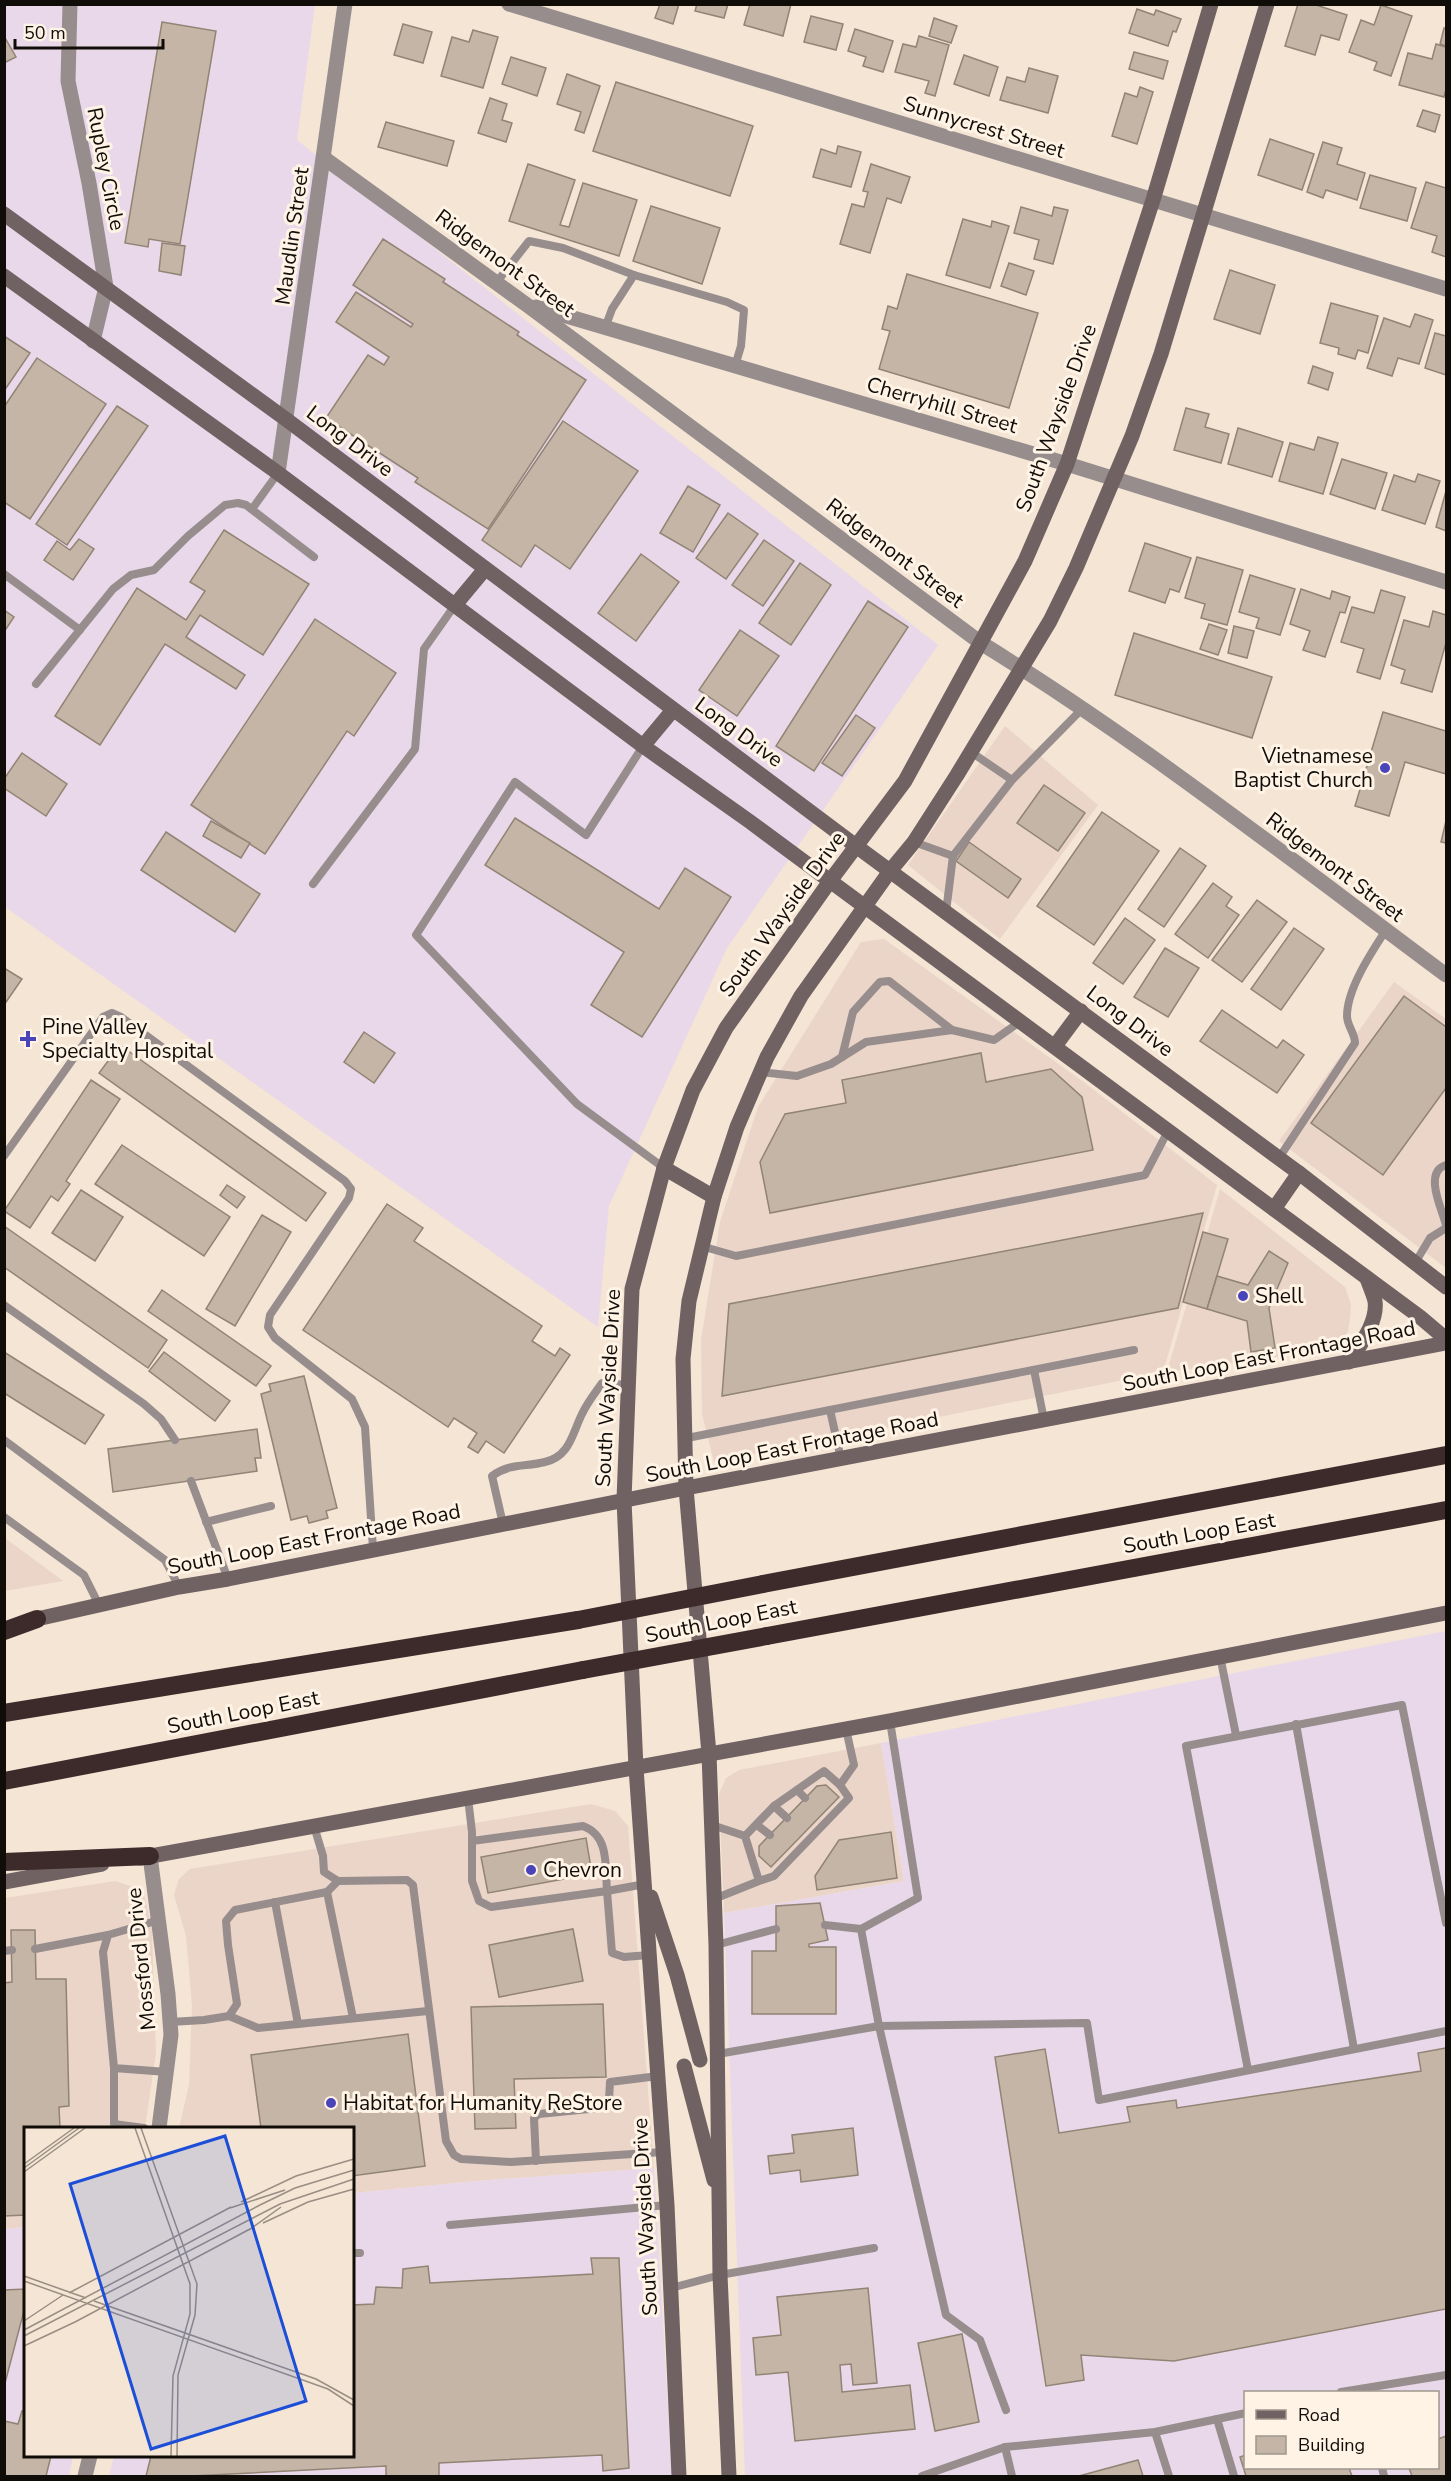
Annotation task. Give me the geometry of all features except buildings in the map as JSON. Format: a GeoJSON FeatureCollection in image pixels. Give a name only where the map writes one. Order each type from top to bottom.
{"type":"FeatureCollection","features":[{"type":"Feature","properties":{"kind":"highway","name":"South Loop East"},"geometry":{"type":"LineString","coordinates":[[4,1713],[578,1620],[1446,1455]]}},
{"type":"Feature","properties":{"kind":"highway","name":"South Loop East"},"geometry":{"type":"LineString","coordinates":[[4,1781],[583,1670],[1446,1510]]}},
{"type":"Feature","properties":{"kind":"highway"},"geometry":{"type":"LineString","coordinates":[[4,1631],[37,1619]]}},
{"type":"Feature","properties":{"kind":"highway"},"geometry":{"type":"LineString","coordinates":[[4,1862],[150,1856]]}},
{"type":"Feature","properties":{"kind":"main road","name":"South Wayside Drive"},"geometry":{"type":"LineString","coordinates":[[679,2476],[667,2205],[636,1768],[624,1500],[632,1289],[664,1168],[693,1090],[726,1028],[830,881],[905,781],[1025,561],[1066,464],[1153,200],[1211,4]]}},
{"type":"Feature","properties":{"kind":"main road"},"geometry":{"type":"LineString","coordinates":[[729,2476],[720,2275],[718,2054],[712,1826],[709,1754],[686,1488],[687,1438],[683,1359],[688,1307],[701,1246],[737,1127],[760,1072],[801,996],[890,871],[914,842],[971,753],[1050,621],[1076,568],[1132,436],[1161,354],[1267,4]]}},
{"type":"Feature","properties":{"kind":"main road","name":"Long Drive"},"geometry":{"type":"LineString","coordinates":[[4,213],[287,420],[673,710],[1279,1158],[1446,1287]]}},
{"type":"Feature","properties":{"kind":"main road"},"geometry":{"type":"LineString","coordinates":[[4,276],[278,473],[643,746],[1055,1046],[1367,1278],[1446,1341]]}},
{"type":"Feature","properties":{"kind":"main road"},"geometry":{"type":"LineString","coordinates":[[455,605],[486,569]]}},
{"type":"Feature","properties":{"kind":"main road"},"geometry":{"type":"LineString","coordinates":[[643,746],[673,710]]}},
{"type":"Feature","properties":{"kind":"main road"},"geometry":{"type":"LineString","coordinates":[[1055,1046],[1081,1011]]}},
{"type":"Feature","properties":{"kind":"main road"},"geometry":{"type":"LineString","coordinates":[[664,1168],[714,1197]]}},
{"type":"Feature","properties":{"kind":"main road"},"geometry":{"type":"LineString","coordinates":[[1274,1209],[1299,1173]]}},
{"type":"Feature","properties":{"kind":"main road"},"geometry":{"type":"LineString","coordinates":[[1349,1362],[1362,1342],[1372,1318],[1375,1302],[1367,1278]]}},
{"type":"Feature","properties":{"kind":"main road","name":"South Loop East Frontage Road"},"geometry":{"type":"LineString","coordinates":[[4,1625],[179,1587],[1349,1362],[1446,1341]]}},
{"type":"Feature","properties":{"kind":"main road"},"geometry":{"type":"LineString","coordinates":[[4,1882],[890,1721],[1446,1613]]}},
{"type":"Feature","properties":{"kind":"main road"},"geometry":{"type":"LineString","coordinates":[[644,1880],[677,1975],[700,2060]]}},
{"type":"Feature","properties":{"kind":"main road"},"geometry":{"type":"LineString","coordinates":[[658,2076],[718,2054]]}},
{"type":"Feature","properties":{"kind":"main road"},"geometry":{"type":"LineString","coordinates":[[684,2066],[720,2204]]}},
{"type":"Feature","properties":{"kind":"street","name":"Rupley Circle"},"geometry":{"type":"LineString","coordinates":[[70,4],[68,81],[89,183],[106,287],[93,340]]}},
{"type":"Feature","properties":{"kind":"street","name":"Maudlin Street"},"geometry":{"type":"LineString","coordinates":[[278,473],[345,4]]}},
{"type":"Feature","properties":{"kind":"street","name":"Sunnycrest Street"},"geometry":{"type":"LineString","coordinates":[[509,4],[1446,289]]}},
{"type":"Feature","properties":{"kind":"street","name":"Ridgemont Street"},"geometry":{"type":"LineString","coordinates":[[324,158],[527,305],[981,643],[1022,668],[1195,789],[1446,975]]}},
{"type":"Feature","properties":{"kind":"street","name":"Cherryhill Street"},"geometry":{"type":"LineString","coordinates":[[527,305],[1066,464],[1446,582]]}},
{"type":"Feature","properties":{"kind":"street","name":"Mossford Drive"},"geometry":{"type":"LineString","coordinates":[[150,1856],[170,2022],[167,2073],[159,2127]]}},
{"type":"Feature","properties":{"kind":"street"},"geometry":{"type":"LineString","coordinates":[[85,2476],[90,2457]]}},
{"type":"Feature","properties":{"kind":"lane"},"geometry":{"type":"LineString","coordinates":[[496,283],[530,241],[563,248],[634,275],[727,302],[744,310],[741,346],[735,366]]}},
{"type":"Feature","properties":{"kind":"lane"},"geometry":{"type":"LineString","coordinates":[[605,328],[612,309],[634,275]]}},
{"type":"Feature","properties":{"kind":"lane"},"geometry":{"type":"LineString","coordinates":[[252,509],[278,473]]}},
{"type":"Feature","properties":{"kind":"lane"},"geometry":{"type":"LineString","coordinates":[[36,684],[113,589],[131,575],[154,570],[188,536],[225,505],[238,503],[252,509],[314,557]]}},
{"type":"Feature","properties":{"kind":"lane"},"geometry":{"type":"LineString","coordinates":[[4,574],[80,630]]}},
{"type":"Feature","properties":{"kind":"lane"},"geometry":{"type":"LineString","coordinates":[[313,884],[415,749],[424,650],[455,605]]}},
{"type":"Feature","properties":{"kind":"lane"},"geometry":{"type":"LineString","coordinates":[[946,912],[953,856],[1012,780],[1081,710]]}},
{"type":"Feature","properties":{"kind":"lane"},"geometry":{"type":"LineString","coordinates":[[643,746],[586,835],[516,782],[416,935],[577,1104],[664,1168]]}},
{"type":"Feature","properties":{"kind":"lane"},"geometry":{"type":"LineString","coordinates":[[971,753],[1012,780]]}},
{"type":"Feature","properties":{"kind":"lane"},"geometry":{"type":"LineString","coordinates":[[914,842],[953,856]]}},
{"type":"Feature","properties":{"kind":"lane"},"geometry":{"type":"LineString","coordinates":[[1279,1158],[1355,1043],[1355,1035],[1347,1020],[1351,999],[1368,958],[1386,930]]}},
{"type":"Feature","properties":{"kind":"lane"},"geometry":{"type":"LineString","coordinates":[[842,1057],[853,1012],[880,982],[890,981],[952,1030]]}},
{"type":"Feature","properties":{"kind":"lane"},"geometry":{"type":"LineString","coordinates":[[4,1156],[103,1017],[112,1013],[121,1017],[345,1180],[351,1189],[349,1198],[270,1315],[268,1327],[275,1338],[352,1399],[360,1412],[366,1427],[373,1549]]}},
{"type":"Feature","properties":{"kind":"lane"},"geometry":{"type":"LineString","coordinates":[[760,1072],[797,1076],[831,1064],[866,1042],[952,1030],[994,1040],[1021,1021]]}},
{"type":"Feature","properties":{"kind":"lane"},"geometry":{"type":"LineString","coordinates":[[701,1246],[736,1256],[1145,1175],[1168,1131]]}},
{"type":"Feature","properties":{"kind":"lane"},"geometry":{"type":"LineString","coordinates":[[1415,1263],[1430,1238],[1446,1226],[1434,1183],[1436,1173],[1446,1165]]}},
{"type":"Feature","properties":{"kind":"lane"},"geometry":{"type":"LineString","coordinates":[[4,1305],[144,1404],[161,1419],[175,1440]]}},
{"type":"Feature","properties":{"kind":"lane"},"geometry":{"type":"LineString","coordinates":[[687,1438],[1134,1350]]}},
{"type":"Feature","properties":{"kind":"lane"},"geometry":{"type":"LineString","coordinates":[[1034,1370],[1044,1420]]}},
{"type":"Feature","properties":{"kind":"lane"},"geometry":{"type":"LineString","coordinates":[[503,1524],[492,1476],[504,1468],[546,1462],[561,1456],[573,1438],[582,1413],[602,1383],[628,1385]]}},
{"type":"Feature","properties":{"kind":"lane"},"geometry":{"type":"LineString","coordinates":[[830,1410],[841,1458]]}},
{"type":"Feature","properties":{"kind":"lane"},"geometry":{"type":"LineString","coordinates":[[4,1440],[165,1560],[179,1587]]}},
{"type":"Feature","properties":{"kind":"lane"},"geometry":{"type":"LineString","coordinates":[[191,1480],[228,1579]]}},
{"type":"Feature","properties":{"kind":"lane"},"geometry":{"type":"LineString","coordinates":[[206,1522],[271,1506]]}},
{"type":"Feature","properties":{"kind":"lane"},"geometry":{"type":"LineString","coordinates":[[4,1517],[84,1575],[99,1605]]}},
{"type":"Feature","properties":{"kind":"lane"},"geometry":{"type":"LineString","coordinates":[[1220,1656],[1236,1735]]}},
{"type":"Feature","properties":{"kind":"lane"},"geometry":{"type":"LineString","coordinates":[[1248,2070],[1185,1749],[1189,1745],[1399,1705],[1404,1707],[1446,1923]]}},
{"type":"Feature","properties":{"kind":"lane"},"geometry":{"type":"LineString","coordinates":[[825,1925],[861,1929],[918,1898],[890,1721]]}},
{"type":"Feature","properties":{"kind":"lane"},"geometry":{"type":"LineString","coordinates":[[1296,1724],[1354,2049]]}},
{"type":"Feature","properties":{"kind":"lane"},"geometry":{"type":"LineString","coordinates":[[840,1785],[854,1765],[846,1729]]}},
{"type":"Feature","properties":{"kind":"lane"},"geometry":{"type":"LineString","coordinates":[[714,1899],[774,1876],[790,1852],[825,1817],[849,1798],[840,1785],[824,1770],[774,1806],[745,1836]]}},
{"type":"Feature","properties":{"kind":"lane"},"geometry":{"type":"LineString","coordinates":[[796,1790],[806,1798]]}},
{"type":"Feature","properties":{"kind":"lane"},"geometry":{"type":"LineString","coordinates":[[468,1798],[472,1840],[472,1881],[476,1896],[483,1904],[491,1907],[607,1891],[644,1880]]}},
{"type":"Feature","properties":{"kind":"lane"},"geometry":{"type":"LineString","coordinates":[[774,1806],[787,1818]]}},
{"type":"Feature","properties":{"kind":"lane"},"geometry":{"type":"LineString","coordinates":[[757,1825],[770,1835]]}},
{"type":"Feature","properties":{"kind":"lane"},"geometry":{"type":"LineString","coordinates":[[314,1826],[323,1856],[324,1872],[338,1881],[407,1880],[413,1885],[446,2141],[454,2156],[511,2162],[663,2152]]}},
{"type":"Feature","properties":{"kind":"lane"},"geometry":{"type":"LineString","coordinates":[[472,1840],[583,1826],[593,1829],[599,1836],[603,1847],[612,1953],[624,1957],[649,1955]]}},
{"type":"Feature","properties":{"kind":"lane"},"geometry":{"type":"LineString","coordinates":[[712,1826],[745,1836]]}},
{"type":"Feature","properties":{"kind":"lane"},"geometry":{"type":"LineString","coordinates":[[745,1836],[759,1881]]}},
{"type":"Feature","properties":{"kind":"lane"},"geometry":{"type":"LineString","coordinates":[[228,2016],[237,2004],[226,1921],[235,1910],[327,1892],[338,1881]]}},
{"type":"Feature","properties":{"kind":"lane"},"geometry":{"type":"LineString","coordinates":[[327,1892],[353,2018]]}},
{"type":"Feature","properties":{"kind":"lane"},"geometry":{"type":"LineString","coordinates":[[275,1902],[298,2024]]}},
{"type":"Feature","properties":{"kind":"lane"},"geometry":{"type":"LineString","coordinates":[[35,1949],[108,1935],[159,1920]]}},
{"type":"Feature","properties":{"kind":"lane"},"geometry":{"type":"LineString","coordinates":[[716,1945],[776,1929]]}},
{"type":"Feature","properties":{"kind":"lane"},"geometry":{"type":"LineString","coordinates":[[861,1929],[879,2026],[946,2315],[980,2340],[1006,2410]]}},
{"type":"Feature","properties":{"kind":"lane"},"geometry":{"type":"LineString","coordinates":[[108,1935],[103,1952],[114,2068],[114,2124],[136,2127]]}},
{"type":"Feature","properties":{"kind":"lane"},"geometry":{"type":"LineString","coordinates":[[170,2022],[228,2016],[258,2028],[428,2011]]}},
{"type":"Feature","properties":{"kind":"lane"},"geometry":{"type":"LineString","coordinates":[[718,2054],[879,2026],[1087,2023],[1099,2100],[1446,2031]]}},
{"type":"Feature","properties":{"kind":"lane"},"geometry":{"type":"LineString","coordinates":[[114,2068],[167,2073]]}},
{"type":"Feature","properties":{"kind":"lane"},"geometry":{"type":"LineString","coordinates":[[536,2161],[534,2118],[538,2114],[599,2108],[609,2100],[610,2082],[658,2076]]}},
{"type":"Feature","properties":{"kind":"lane"},"geometry":{"type":"LineString","coordinates":[[450,2225],[667,2205]]}},
{"type":"Feature","properties":{"kind":"lane"},"geometry":{"type":"LineString","coordinates":[[670,2288],[720,2275],[874,2248]]}},
{"type":"Feature","properties":{"kind":"lane"},"geometry":{"type":"LineString","coordinates":[[1360,2391],[1446,2375]]}},
{"type":"Feature","properties":{"kind":"lane"},"geometry":{"type":"LineString","coordinates":[[922,2476],[1005,2447],[1155,2432],[1244,2413]]}},
{"type":"Feature","properties":{"kind":"lane"},"geometry":{"type":"LineString","coordinates":[[1217,2419],[1234,2476]]}},
{"type":"Feature","properties":{"kind":"lane"},"geometry":{"type":"LineString","coordinates":[[1155,2432],[1169,2476]]}},
{"type":"Feature","properties":{"kind":"lane"},"geometry":{"type":"LineString","coordinates":[[1005,2447],[1012,2476]]}},
{"type":"Feature","properties":{"kind":"shaded area"},"geometry":{"type":"Polygon","coordinates":[[[5,5],[315,5],[297,140],[938,645],[727,948],[609,1206],[598,1327],[5,907],[5,5]]]}},
{"type":"Feature","properties":{"kind":"shaded area"},"geometry":{"type":"Polygon","coordinates":[[[1005,726],[1098,805],[1000,939],[908,865],[1005,726]]]}},
{"type":"Feature","properties":{"kind":"shaded area"},"geometry":{"type":"Polygon","coordinates":[[[884,939],[1081,1080],[1217,1185],[1163,1372],[714,1462],[702,1414],[701,1340],[720,1222],[758,1107],[861,942],[884,939]]]}},
{"type":"Feature","properties":{"kind":"shaded area"},"geometry":{"type":"Polygon","coordinates":[[[1394,982],[1446,1019],[1446,1268],[1279,1141],[1394,982]]]}},
{"type":"Feature","properties":{"kind":"shaded area"},"geometry":{"type":"Polygon","coordinates":[[[1220,1189],[1345,1287],[1351,1304],[1350,1318],[1348,1332],[1339,1343],[1323,1351],[1167,1372],[1220,1189]]]}},
{"type":"Feature","properties":{"kind":"shaded area"},"geometry":{"type":"Polygon","coordinates":[[[5,1538],[63,1581],[5,1591],[5,1538]]]}},
{"type":"Feature","properties":{"kind":"shaded area"},"geometry":{"type":"Polygon","coordinates":[[[1446,1631],[1446,2476],[745,2476],[724,1913],[904,1881],[881,1743],[1446,1631]]]}},
{"type":"Feature","properties":{"kind":"shaded area"},"geometry":{"type":"Polygon","coordinates":[[[881,1743],[904,1881],[724,1913],[719,1794],[726,1778],[739,1770],[881,1743]]]}},
{"type":"Feature","properties":{"kind":"shaded area"},"geometry":{"type":"Polygon","coordinates":[[[591,1804],[615,1811],[628,1826],[654,2168],[354,2193],[354,2127],[179,2127],[189,2085],[192,2006],[186,1936],[174,1895],[179,1879],[190,1869],[591,1804]]]}},
{"type":"Feature","properties":{"kind":"shaded area"},"geometry":{"type":"Polygon","coordinates":[[[115,1881],[133,1887],[145,1897],[152,1931],[156,2053],[145,2127],[24,2127],[24,2227],[5,2229],[5,1898],[115,1881]]]}},
{"type":"Feature","properties":{"kind":"shaded area"},"geometry":{"type":"Polygon","coordinates":[[[654,2168],[672,2476],[109,2476],[114,2457],[354,2457],[354,2193],[654,2168]]]}},
{"type":"Feature","properties":{"kind":"shaded area"},"geometry":{"type":"Polygon","coordinates":[[[24,2227],[24,2457],[73,2457],[69,2476],[5,2476],[5,2229],[24,2227]]]}},
{"type":"Feature","properties":{"kind":"place","name":"Vietnamese Baptist Church"},"geometry":{"type":"Point","coordinates":[1385,768]}},
{"type":"Feature","properties":{"kind":"place","name":"Pine Valley Specialty Hospital"},"geometry":{"type":"Point","coordinates":[28,1039]}},
{"type":"Feature","properties":{"kind":"place","name":"Shell"},"geometry":{"type":"Point","coordinates":[1243,1296]}},
{"type":"Feature","properties":{"kind":"place","name":"Chevron"},"geometry":{"type":"Point","coordinates":[531,1870]}},
{"type":"Feature","properties":{"kind":"place","name":"Habitat for Humanity ReStore"},"geometry":{"type":"Point","coordinates":[331,2103]}}]}
